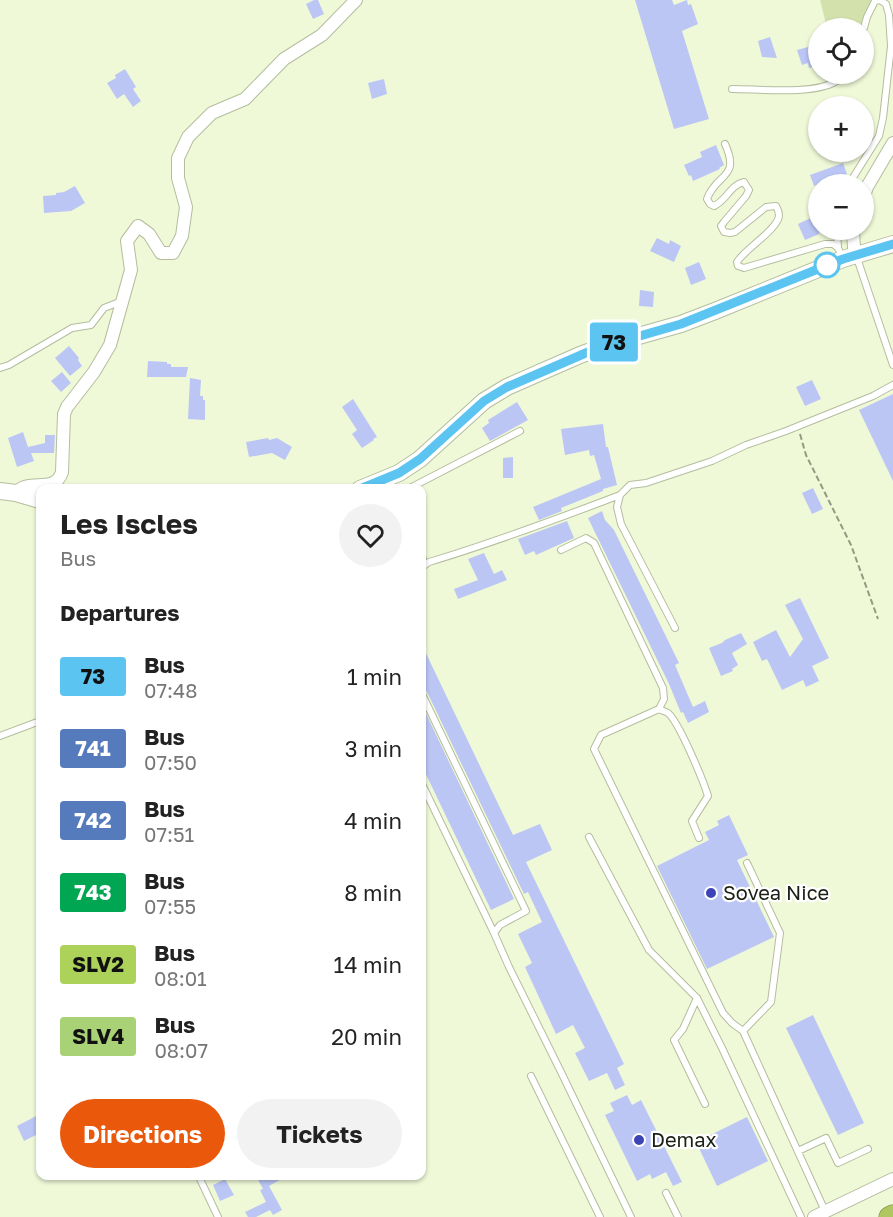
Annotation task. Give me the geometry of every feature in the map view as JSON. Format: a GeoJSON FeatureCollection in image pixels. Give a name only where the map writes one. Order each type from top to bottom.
{"type":"FeatureCollection","features":[{"type":"Feature","properties":{"kind":"highway"},"geometry":{"type":"LineString","coordinates":[[889,1217],[893,1215]]}},
{"type":"Feature","properties":{"kind":"main road"},"geometry":{"type":"LineString","coordinates":[[372,484],[399,473],[420,459],[484,401],[507,387],[610,344],[681,324],[846,253],[893,244]]}},
{"type":"Feature","properties":{"kind":"main road"},"geometry":{"type":"LineString","coordinates":[[8,492],[36,499]]}},
{"type":"Feature","properties":{"kind":"street"},"geometry":{"type":"LineString","coordinates":[[52,484],[60,478],[62,472],[64,414],[110,345],[131,270],[127,241],[138,226],[149,234],[161,252],[173,253],[182,236],[186,207],[178,178],[178,158],[188,137],[212,113],[245,99],[284,59],[322,35],[356,0]]}},
{"type":"Feature","properties":{"kind":"street"},"geometry":{"type":"LineString","coordinates":[[874,175],[893,143]]}},
{"type":"Feature","properties":{"kind":"street"},"geometry":{"type":"LineString","coordinates":[[846,253],[854,248],[854,240]]}},
{"type":"Feature","properties":{"kind":"street"},"geometry":{"type":"LineString","coordinates":[[8,492],[24,486],[36,486]]}},
{"type":"Feature","properties":{"kind":"street"},"geometry":{"type":"LineString","coordinates":[[820,1214],[893,1179]]}},
{"type":"Feature","properties":{"kind":"lane"},"geometry":{"type":"LineString","coordinates":[[855,174],[879,136],[884,118],[891,46],[886,4],[880,0],[875,1],[867,18]]}},
{"type":"Feature","properties":{"kind":"lane"},"geometry":{"type":"LineString","coordinates":[[732,89],[802,90],[821,88],[831,84]]}},
{"type":"Feature","properties":{"kind":"lane"},"geometry":{"type":"LineString","coordinates":[[725,144],[731,165],[709,193],[707,199],[714,206],[719,204],[738,183],[744,182],[748,190],[746,196],[724,222],[722,226],[724,232],[735,232],[766,207],[776,206],[779,216],[758,241],[740,256],[736,262],[738,266],[744,268],[825,244],[832,244],[846,253]]}},
{"type":"Feature","properties":{"kind":"lane"},"geometry":{"type":"LineString","coordinates":[[841,240],[893,365]]}},
{"type":"Feature","properties":{"kind":"lane"},"geometry":{"type":"LineString","coordinates":[[0,368],[72,328],[91,325],[104,308],[123,300]]}},
{"type":"Feature","properties":{"kind":"lane"},"geometry":{"type":"LineString","coordinates":[[426,564],[480,547],[620,495],[630,485],[646,483],[712,461],[746,445],[873,396],[893,385]]}},
{"type":"Feature","properties":{"kind":"lane"},"geometry":{"type":"LineString","coordinates":[[418,484],[520,431]]}},
{"type":"Feature","properties":{"kind":"lane"},"geometry":{"type":"LineString","coordinates":[[620,495],[617,507],[621,524],[675,628]]}},
{"type":"Feature","properties":{"kind":"lane"},"geometry":{"type":"LineString","coordinates":[[561,550],[586,538],[594,543],[663,688],[664,699],[659,709],[601,735],[594,749],[723,1013],[743,1031],[798,1151],[820,1214]]}},
{"type":"Feature","properties":{"kind":"lane"},"geometry":{"type":"LineString","coordinates":[[426,702],[526,911],[500,925],[494,933]]}},
{"type":"Feature","properties":{"kind":"lane"},"geometry":{"type":"LineString","coordinates":[[659,709],[668,714],[677,726],[704,782],[708,796],[692,821],[699,838]]}},
{"type":"Feature","properties":{"kind":"lane"},"geometry":{"type":"LineString","coordinates":[[0,736],[36,722]]}},
{"type":"Feature","properties":{"kind":"lane"},"geometry":{"type":"LineString","coordinates":[[426,792],[631,1217]]}},
{"type":"Feature","properties":{"kind":"lane"},"geometry":{"type":"LineString","coordinates":[[589,837],[650,950],[697,998],[801,1217]]}},
{"type":"Feature","properties":{"kind":"lane"},"geometry":{"type":"LineString","coordinates":[[743,1031],[771,1002],[780,933],[747,863]]}},
{"type":"Feature","properties":{"kind":"lane"},"geometry":{"type":"LineString","coordinates":[[697,998],[683,1029],[674,1040],[705,1104]]}},
{"type":"Feature","properties":{"kind":"lane"},"geometry":{"type":"LineString","coordinates":[[531,1076],[600,1217]]}},
{"type":"Feature","properties":{"kind":"lane"},"geometry":{"type":"LineString","coordinates":[[798,1151],[826,1138],[838,1163],[868,1149]]}},
{"type":"Feature","properties":{"kind":"lane"},"geometry":{"type":"LineString","coordinates":[[200,1180],[218,1217]]}},
{"type":"Feature","properties":{"kind":"lane"},"geometry":{"type":"LineString","coordinates":[[666,1193],[678,1217]]}},
{"type":"Feature","properties":{"kind":"path"},"geometry":{"type":"LineString","coordinates":[[797,426],[806,455],[851,545],[878,620]]}},
{"type":"Feature","properties":{"kind":"green space"},"geometry":{"type":"Polygon","coordinates":[[[820,0],[873,0],[867,18],[824,18],[820,0]]]}},
{"type":"Feature","properties":{"kind":"building"},"geometry":{"type":"Polygon","coordinates":[[[318,0],[324,14],[313,19],[306,4],[318,0]]]}},
{"type":"Feature","properties":{"kind":"building"},"geometry":{"type":"Polygon","coordinates":[[[635,0],[672,0],[674,5],[687,0],[688,5],[691,4],[698,24],[682,31],[709,119],[674,129],[635,0]]]}},
{"type":"Feature","properties":{"kind":"building"},"geometry":{"type":"Polygon","coordinates":[[[770,37],[777,58],[762,57],[758,41],[770,37]]]}},
{"type":"Feature","properties":{"kind":"building"},"geometry":{"type":"Polygon","coordinates":[[[808,47],[808,63],[802,65],[797,50],[808,47]]]}},
{"type":"Feature","properties":{"kind":"building"},"geometry":{"type":"Polygon","coordinates":[[[125,69],[141,101],[133,107],[124,94],[117,99],[107,83],[125,69]]]}},
{"type":"Feature","properties":{"kind":"building"},"geometry":{"type":"Polygon","coordinates":[[[384,79],[387,94],[372,99],[368,83],[384,79]]]}},
{"type":"Feature","properties":{"kind":"building"},"geometry":{"type":"Polygon","coordinates":[[[716,145],[724,165],[693,181],[684,165],[702,157],[700,152],[716,145]]]}},
{"type":"Feature","properties":{"kind":"building"},"geometry":{"type":"Polygon","coordinates":[[[843,163],[847,174],[813,174],[843,163]]]}},
{"type":"Feature","properties":{"kind":"building"},"geometry":{"type":"Polygon","coordinates":[[[75,186],[85,203],[71,211],[44,213],[43,196],[56,195],[56,193],[64,192],[75,186]]]}},
{"type":"Feature","properties":{"kind":"building"},"geometry":{"type":"Polygon","coordinates":[[[808,219],[808,239],[805,240],[798,224],[808,219]]]}},
{"type":"Feature","properties":{"kind":"building"},"geometry":{"type":"Polygon","coordinates":[[[657,238],[669,244],[670,240],[681,246],[674,262],[650,251],[657,238]]]}},
{"type":"Feature","properties":{"kind":"building"},"geometry":{"type":"Polygon","coordinates":[[[699,262],[706,279],[691,285],[685,268],[699,262]]]}},
{"type":"Feature","properties":{"kind":"building"},"geometry":{"type":"Polygon","coordinates":[[[640,290],[654,292],[653,307],[639,306],[640,290]]]}},
{"type":"Feature","properties":{"kind":"building"},"geometry":{"type":"Polygon","coordinates":[[[69,346],[79,358],[82,366],[70,376],[55,358],[69,346]]]}},
{"type":"Feature","properties":{"kind":"building"},"geometry":{"type":"Polygon","coordinates":[[[148,361],[167,362],[171,364],[171,367],[188,367],[186,377],[147,377],[148,361]]]}},
{"type":"Feature","properties":{"kind":"building"},"geometry":{"type":"Polygon","coordinates":[[[62,372],[71,383],[61,392],[51,381],[62,372]]]}},
{"type":"Feature","properties":{"kind":"building"},"geometry":{"type":"Polygon","coordinates":[[[190,378],[201,380],[200,396],[203,396],[205,400],[205,420],[188,419],[190,378]]]}},
{"type":"Feature","properties":{"kind":"building"},"geometry":{"type":"Polygon","coordinates":[[[812,380],[821,399],[805,406],[796,387],[812,380]]]}},
{"type":"Feature","properties":{"kind":"building"},"geometry":{"type":"Polygon","coordinates":[[[893,394],[893,481],[859,410],[893,394]]]}},
{"type":"Feature","properties":{"kind":"building"},"geometry":{"type":"Polygon","coordinates":[[[353,399],[377,437],[362,448],[352,434],[357,430],[342,407],[353,399]]]}},
{"type":"Feature","properties":{"kind":"building"},"geometry":{"type":"Polygon","coordinates":[[[517,402],[528,420],[490,441],[482,428],[489,423],[488,420],[517,402]]]}},
{"type":"Feature","properties":{"kind":"building"},"geometry":{"type":"Polygon","coordinates":[[[603,424],[606,447],[608,447],[617,485],[603,489],[603,491],[561,508],[562,511],[539,520],[533,507],[601,479],[594,455],[590,456],[589,450],[565,455],[561,429],[603,424]]]}},
{"type":"Feature","properties":{"kind":"building"},"geometry":{"type":"Polygon","coordinates":[[[23,432],[28,447],[45,443],[45,435],[55,435],[54,453],[31,453],[34,461],[17,467],[8,438],[23,432]]]}},
{"type":"Feature","properties":{"kind":"building"},"geometry":{"type":"Polygon","coordinates":[[[268,438],[269,440],[277,438],[292,447],[285,460],[272,453],[249,457],[246,442],[268,438]]]}},
{"type":"Feature","properties":{"kind":"building"},"geometry":{"type":"Polygon","coordinates":[[[513,457],[513,478],[503,478],[503,458],[513,457]]]}},
{"type":"Feature","properties":{"kind":"building"},"geometry":{"type":"Polygon","coordinates":[[[813,488],[823,509],[812,514],[802,493],[813,488]]]}},
{"type":"Feature","properties":{"kind":"building"},"geometry":{"type":"Polygon","coordinates":[[[602,511],[605,520],[614,530],[679,663],[675,665],[693,707],[705,701],[709,712],[688,723],[683,712],[681,713],[588,518],[602,511]]]}},
{"type":"Feature","properties":{"kind":"building"},"geometry":{"type":"Polygon","coordinates":[[[567,521],[574,538],[536,555],[534,551],[525,555],[518,539],[567,521]]]}},
{"type":"Feature","properties":{"kind":"building"},"geometry":{"type":"Polygon","coordinates":[[[484,553],[494,574],[502,570],[507,580],[458,599],[454,589],[478,580],[468,559],[484,553]]]}},
{"type":"Feature","properties":{"kind":"building"},"geometry":{"type":"Polygon","coordinates":[[[800,598],[829,658],[812,666],[819,681],[806,687],[803,680],[782,690],[767,659],[762,661],[753,642],[776,630],[790,657],[803,639],[785,605],[800,598]]]}},
{"type":"Feature","properties":{"kind":"building"},"geometry":{"type":"Polygon","coordinates":[[[741,633],[747,644],[732,653],[738,665],[732,669],[733,671],[721,676],[709,648],[741,633]]]}},
{"type":"Feature","properties":{"kind":"building"},"geometry":{"type":"Polygon","coordinates":[[[426,653],[513,835],[540,824],[552,850],[526,862],[624,1064],[617,1068],[625,1085],[615,1090],[607,1073],[589,1081],[575,1053],[585,1048],[573,1025],[556,1034],[525,967],[532,963],[518,934],[542,922],[528,892],[524,894],[427,692],[426,653]]]}},
{"type":"Feature","properties":{"kind":"building"},"geometry":{"type":"Polygon","coordinates":[[[426,713],[514,899],[491,910],[426,774],[426,713]]]}},
{"type":"Feature","properties":{"kind":"building"},"geometry":{"type":"Polygon","coordinates":[[[729,815],[748,855],[737,860],[774,937],[707,969],[657,866],[709,840],[705,832],[719,825],[717,821],[729,815]]]}},
{"type":"Feature","properties":{"kind":"building"},"geometry":{"type":"Polygon","coordinates":[[[813,1015],[864,1123],[838,1135],[786,1028],[813,1015]]]}},
{"type":"Feature","properties":{"kind":"building","name":"Demax"},"geometry":{"type":"Polygon","coordinates":[[[627,1095],[632,1105],[641,1100],[682,1182],[673,1186],[666,1172],[652,1179],[650,1174],[637,1181],[605,1115],[614,1111],[610,1103],[627,1095]]]}},
{"type":"Feature","properties":{"kind":"building"},"geometry":{"type":"Polygon","coordinates":[[[36,1116],[36,1135],[24,1141],[17,1126],[36,1116]]]}},
{"type":"Feature","properties":{"kind":"building"},"geometry":{"type":"Polygon","coordinates":[[[747,1117],[768,1161],[717,1186],[696,1142],[747,1117]]]}},
{"type":"Feature","properties":{"kind":"building"},"geometry":{"type":"Polygon","coordinates":[[[226,1180],[234,1195],[220,1201],[213,1185],[226,1180]]]}},
{"type":"Feature","properties":{"kind":"building"},"geometry":{"type":"Polygon","coordinates":[[[258,1180],[280,1180],[269,1186],[282,1210],[273,1215],[270,1210],[256,1217],[248,1217],[245,1212],[266,1202],[260,1190],[263,1189],[258,1180]]]}},
{"type":"Feature","properties":{"kind":"bus line","name":"73"},"geometry":{"type":"LineString","coordinates":[[374,484],[399,473],[420,459],[484,401],[507,387],[595,349],[681,324],[821,267],[893,244]]}},
{"type":"Feature","properties":{"kind":"place","name":"Sovea Nice"},"geometry":{"type":"Point","coordinates":[711,893]}},
{"type":"Feature","properties":{"kind":"place","name":"Demax"},"geometry":{"type":"Point","coordinates":[639,1140]}}]}
